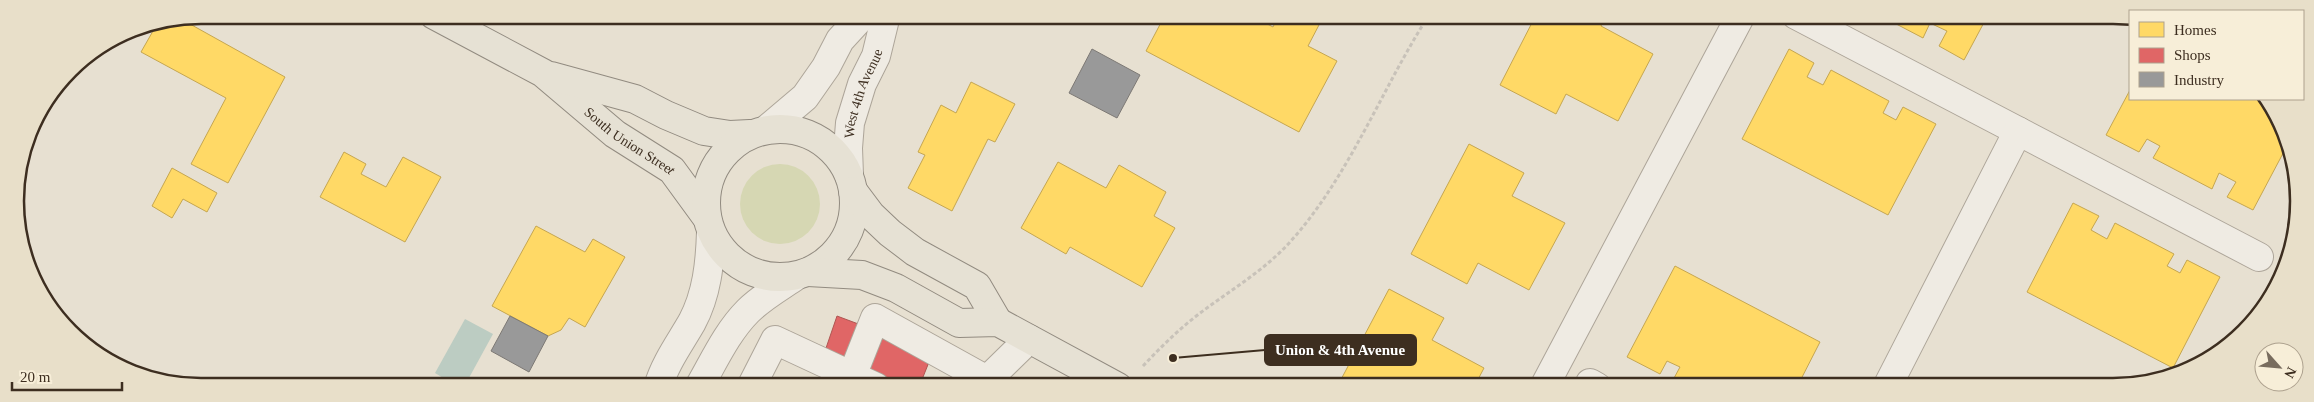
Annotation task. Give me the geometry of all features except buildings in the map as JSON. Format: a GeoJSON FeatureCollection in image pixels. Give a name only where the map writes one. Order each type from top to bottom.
{"type":"FeatureCollection","features":[{"type":"Feature","properties":{"kind":"main road","name":"South Union Street"},"geometry":{"type":"LineString","coordinates":[[451,24],[543,73],[635,99],[666,116],[704,131],[730,135],[758,132]]}},
{"type":"Feature","properties":{"kind":"main road","name":"South Union Street"},"geometry":{"type":"LineString","coordinates":[[543,73],[615,134],[672,170],[709,225]]}},
{"type":"Feature","properties":{"kind":"main road"},"geometry":{"type":"LineString","coordinates":[[998,322],[977,286],[915,252],[890,233],[871,215],[851,183],[839,157],[818,140],[806,134],[786,129],[758,132],[733,145],[719,160],[710,178],[706,198],[709,225],[722,250],[737,264],[756,274],[776,278],[802,274],[862,275],[896,288],[959,323],[998,322],[1101,378]]}},
{"type":"Feature","properties":{"kind":"main road"},"geometry":{"type":"LineString","coordinates":[[802,274],[828,260],[842,244],[851,221],[851,183]]}},
{"type":"Feature","properties":{"kind":"street"},"geometry":{"type":"LineString","coordinates":[[758,132],[805,97],[826,67],[840,40],[855,24]]}},
{"type":"Feature","properties":{"kind":"street","name":"West 4th Avenue"},"geometry":{"type":"LineString","coordinates":[[851,183],[848,148],[850,122],[862,84],[876,56],[884,24]]}},
{"type":"Feature","properties":{"kind":"street"},"geometry":{"type":"LineString","coordinates":[[1549,378],[1736,24]]}},
{"type":"Feature","properties":{"kind":"street"},"geometry":{"type":"LineString","coordinates":[[1813,24],[2258,257]]}},
{"type":"Feature","properties":{"kind":"street"},"geometry":{"type":"LineString","coordinates":[[1892,378],[2018,132]]}},
{"type":"Feature","properties":{"kind":"street"},"geometry":{"type":"LineString","coordinates":[[660,378],[693,320],[702,298],[710,267],[709,225]]}},
{"type":"Feature","properties":{"kind":"street"},"geometry":{"type":"LineString","coordinates":[[704,378],[728,336],[748,311],[768,294],[802,274]]}},
{"type":"Feature","properties":{"kind":"street"},"geometry":{"type":"LineString","coordinates":[[864,378],[874,318],[976,378]]}},
{"type":"Feature","properties":{"kind":"street"},"geometry":{"type":"LineString","coordinates":[[989,378],[1029,339]]}},
{"type":"Feature","properties":{"kind":"street"},"geometry":{"type":"LineString","coordinates":[[756,378],[775,340],[857,378]]}},
{"type":"Feature","properties":{"kind":"path"},"geometry":{"type":"LineString","coordinates":[[1141,368],[1161,346],[1195,317],[1268,263],[1290,242],[1318,206],[1347,159],[1424,24]]}},
{"type":"Feature","properties":{"kind":"green space"},"geometry":{"type":"Polygon","coordinates":[[[772,164],[788,164],[809,175],[820,196],[820,212],[809,233],[788,244],[772,244],[758,238],[746,226],[740,212],[740,196],[746,182],[758,170],[772,164]]]}},
{"type":"Feature","properties":{"kind":"shaded area"},"geometry":{"type":"Polygon","coordinates":[[[465,319],[493,334],[469,378],[443,378],[435,373],[465,319]]]}},
{"type":"Feature","properties":{"kind":"place","name":"Union & 4th Avenue"},"geometry":{"type":"Point","coordinates":[1173,358]}}]}
